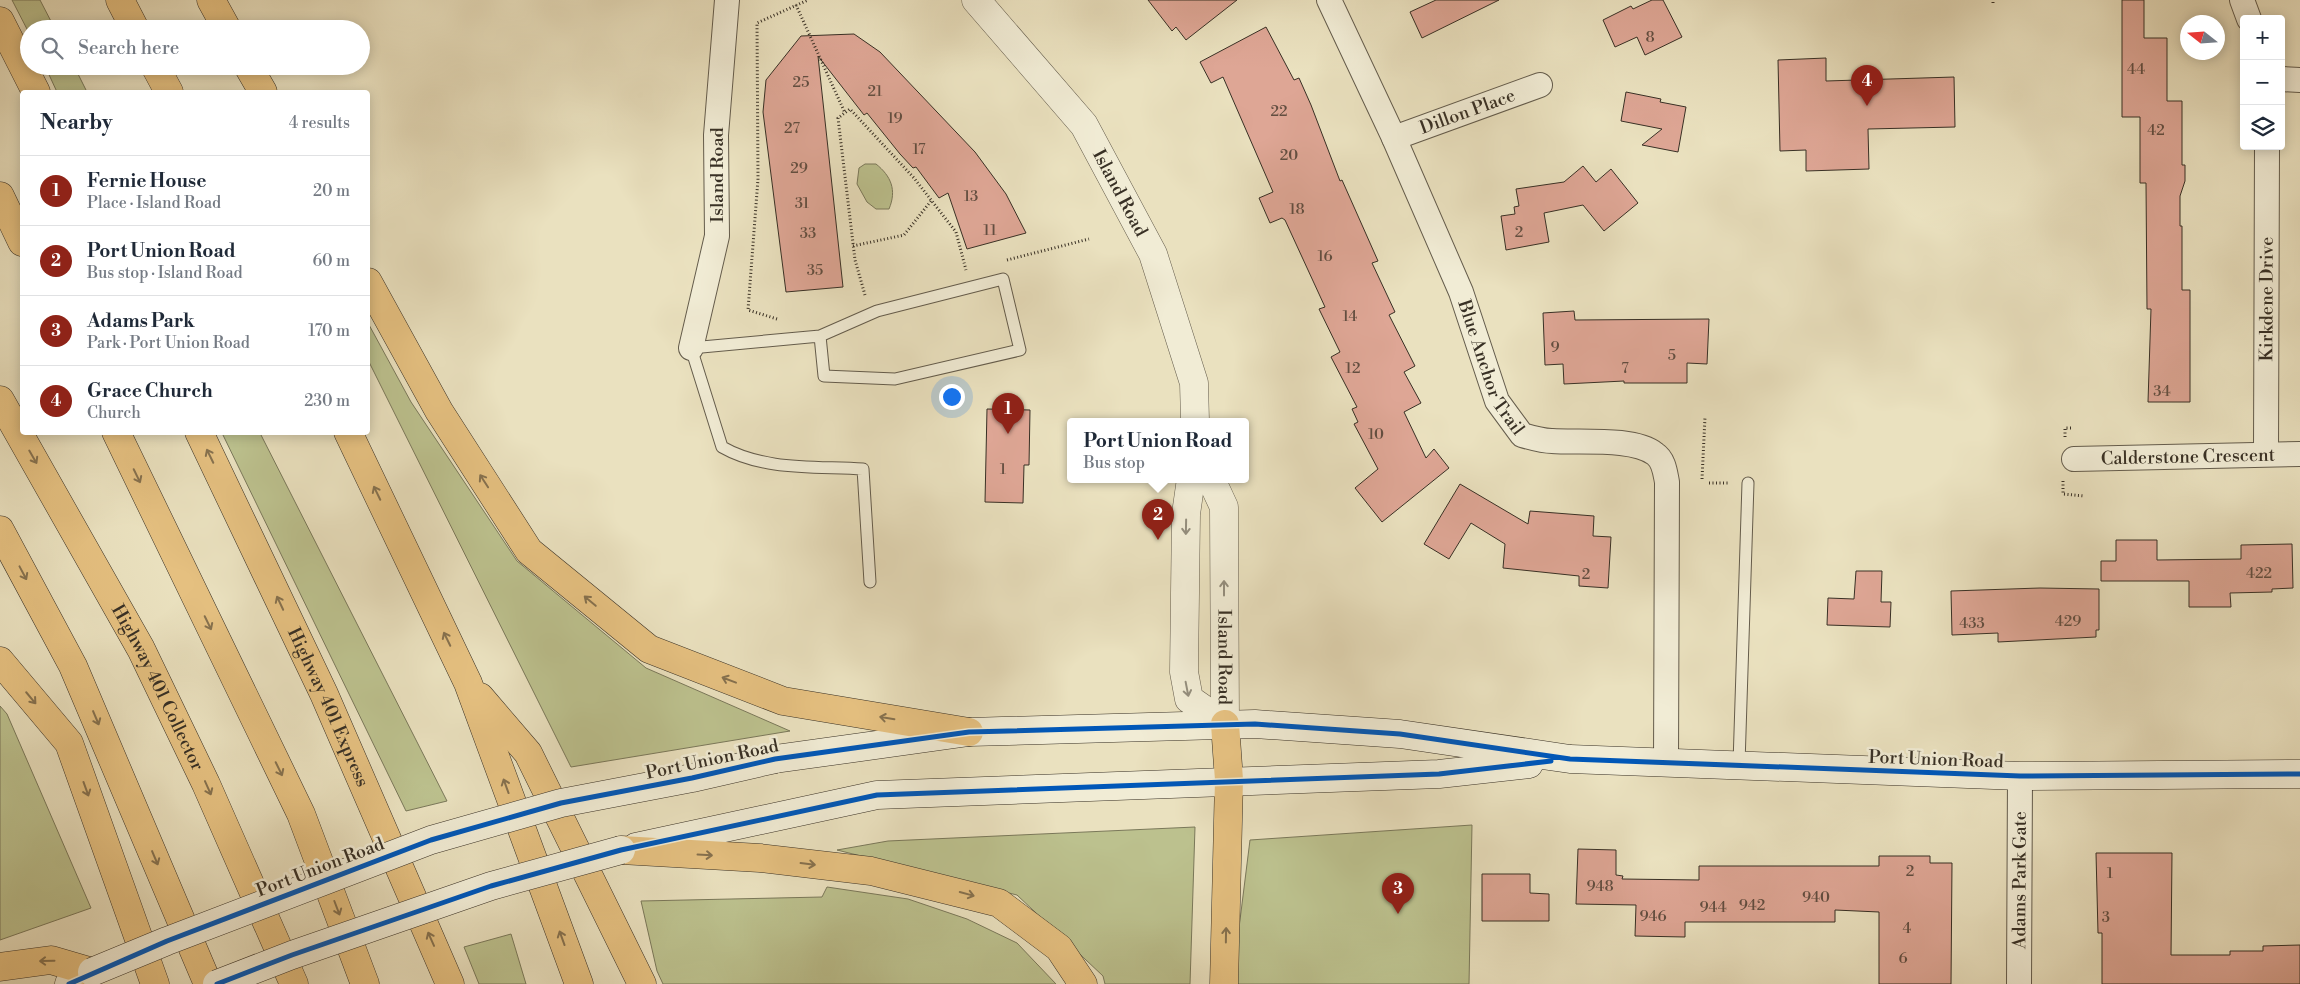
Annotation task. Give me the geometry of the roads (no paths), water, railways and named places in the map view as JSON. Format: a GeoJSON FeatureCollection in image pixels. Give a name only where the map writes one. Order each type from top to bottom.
{"type":"FeatureCollection","features":[{"type":"Feature","properties":{"kind":"highway"},"geometry":{"type":"LineString","coordinates":[[120,0],[130,20]]}},
{"type":"Feature","properties":{"kind":"highway"},"geometry":{"type":"LineString","coordinates":[[211,0],[222,20]]}},
{"type":"Feature","properties":{"kind":"highway"},"geometry":{"type":"LineString","coordinates":[[0,21],[20,60]]}},
{"type":"Feature","properties":{"kind":"highway"},"geometry":{"type":"LineString","coordinates":[[27,75],[35,90]]}},
{"type":"Feature","properties":{"kind":"highway"},"geometry":{"type":"LineString","coordinates":[[160,75],[168,90]]}},
{"type":"Feature","properties":{"kind":"highway"},"geometry":{"type":"LineString","coordinates":[[253,75],[262,90]]}},
{"type":"Feature","properties":{"kind":"highway"},"geometry":{"type":"LineString","coordinates":[[0,196],[20,238]]}},
{"type":"Feature","properties":{"kind":"highway"},"geometry":{"type":"LineString","coordinates":[[370,286],[439,411],[529,551],[649,649],[783,701],[969,732]]}},
{"type":"Feature","properties":{"kind":"highway","name":"Highway 401 Collector"},"geometry":{"type":"LineString","coordinates":[[0,400],[141,649],[206,784],[294,984]]}},
{"type":"Feature","properties":{"kind":"highway"},"geometry":{"type":"LineString","coordinates":[[117,435],[301,814],[365,984]]}},
{"type":"Feature","properties":{"kind":"highway","name":"Highway 401 Express"},"geometry":{"type":"LineString","coordinates":[[200,435],[324,694],[450,984]]}},
{"type":"Feature","properties":{"kind":"highway"},"geometry":{"type":"LineString","coordinates":[[349,435],[468,683],[579,984]]}},
{"type":"Feature","properties":{"kind":"highway"},"geometry":{"type":"LineString","coordinates":[[0,530],[74,666],[208,984]]}},
{"type":"Feature","properties":{"kind":"highway"},"geometry":{"type":"LineString","coordinates":[[0,661],[69,744],[155,984]]}},
{"type":"Feature","properties":{"kind":"highway"},"geometry":{"type":"LineString","coordinates":[[468,683],[528,753],[642,984]]}},
{"type":"Feature","properties":{"kind":"highway"},"geometry":{"type":"LineString","coordinates":[[1224,984],[1229,780],[1225,724]]}},
{"type":"Feature","properties":{"kind":"highway"},"geometry":{"type":"LineString","coordinates":[[621,850],[760,858],[871,871],[922,882],[999,903],[1059,948],[1084,984]]}},
{"type":"Feature","properties":{"kind":"highway"},"geometry":{"type":"LineString","coordinates":[[0,967],[51,960],[81,978]]}},
{"type":"Feature","properties":{"kind":"main road","name":"Island Road"},"geometry":{"type":"LineString","coordinates":[[976,0],[1084,125],[1153,254],[1194,383],[1195,418]]}},
{"type":"Feature","properties":{"kind":"main road","name":"Island Road"},"geometry":{"type":"LineString","coordinates":[[1190,483],[1186,514],[1184,672],[1189,699],[1225,724]]}},
{"type":"Feature","properties":{"kind":"main road","name":"Island Road"},"geometry":{"type":"LineString","coordinates":[[1213,483],[1224,507],[1225,724]]}},
{"type":"Feature","properties":{"kind":"main road","name":"Port Union Road"},"geometry":{"type":"LineString","coordinates":[[81,978],[194,930],[431,840],[561,803],[692,778],[775,759],[969,732],[1255,724],[1400,734],[1570,759],[2020,776],[2300,774]]}},
{"type":"Feature","properties":{"kind":"main road","name":"Port Union Road"},"geometry":{"type":"LineString","coordinates":[[217,984],[301,952],[491,886],[621,850],[877,795],[1229,780],[1439,774],[1570,759]]}},
{"type":"Feature","properties":{"kind":"street","name":"Island Road"},"geometry":{"type":"LineString","coordinates":[[691,348],[717,236],[716,135],[727,0]]}},
{"type":"Feature","properties":{"kind":"street","name":"Blue Anchor Trail"},"geometry":{"type":"LineString","coordinates":[[1329,0],[1394,138],[1461,292],[1496,401],[1522,436],[1550,441],[1623,444],[1641,447],[1656,454],[1664,466],[1667,482],[1666,763]]}},
{"type":"Feature","properties":{"kind":"street"},"geometry":{"type":"LineString","coordinates":[[2242,0],[2248,15]]}},
{"type":"Feature","properties":{"kind":"street"},"geometry":{"type":"LineString","coordinates":[[2285,79],[2300,80]]}},
{"type":"Feature","properties":{"kind":"street","name":"Dillon Place"},"geometry":{"type":"LineString","coordinates":[[1394,138],[1540,85]]}},
{"type":"Feature","properties":{"kind":"street","name":"Kirkdene Drive"},"geometry":{"type":"LineString","coordinates":[[2266,453],[2267,150]]}},
{"type":"Feature","properties":{"kind":"street","name":"Calderstone Crescent"},"geometry":{"type":"LineString","coordinates":[[2074,459],[2266,453],[2300,454]]}},
{"type":"Feature","properties":{"kind":"street","name":"Adams Park Gate"},"geometry":{"type":"LineString","coordinates":[[2019,984],[2020,776]]}},
{"type":"Feature","properties":{"kind":"lane"},"geometry":{"type":"LineString","coordinates":[[820,336],[824,376],[895,379],[1020,350],[1003,279],[877,311],[820,336],[691,348],[722,447],[740,457],[759,463],[863,469],[870,582]]}},
{"type":"Feature","properties":{"kind":"lane"},"geometry":{"type":"LineString","coordinates":[[1739,764],[1748,484]]}},
{"type":"Feature","properties":{"kind":"place","name":"Grace Church"},"geometry":{"type":"Point","coordinates":[1867,106]}},
{"type":"Feature","properties":{"kind":"place","name":"Fernie House"},"geometry":{"type":"Point","coordinates":[1008,434]}},
{"type":"Feature","properties":{"kind":"place","name":"Port Union Road"},"geometry":{"type":"Point","coordinates":[1158,540]}},
{"type":"Feature","properties":{"kind":"place","name":"Adams Park"},"geometry":{"type":"Point","coordinates":[1398,914]}}]}
